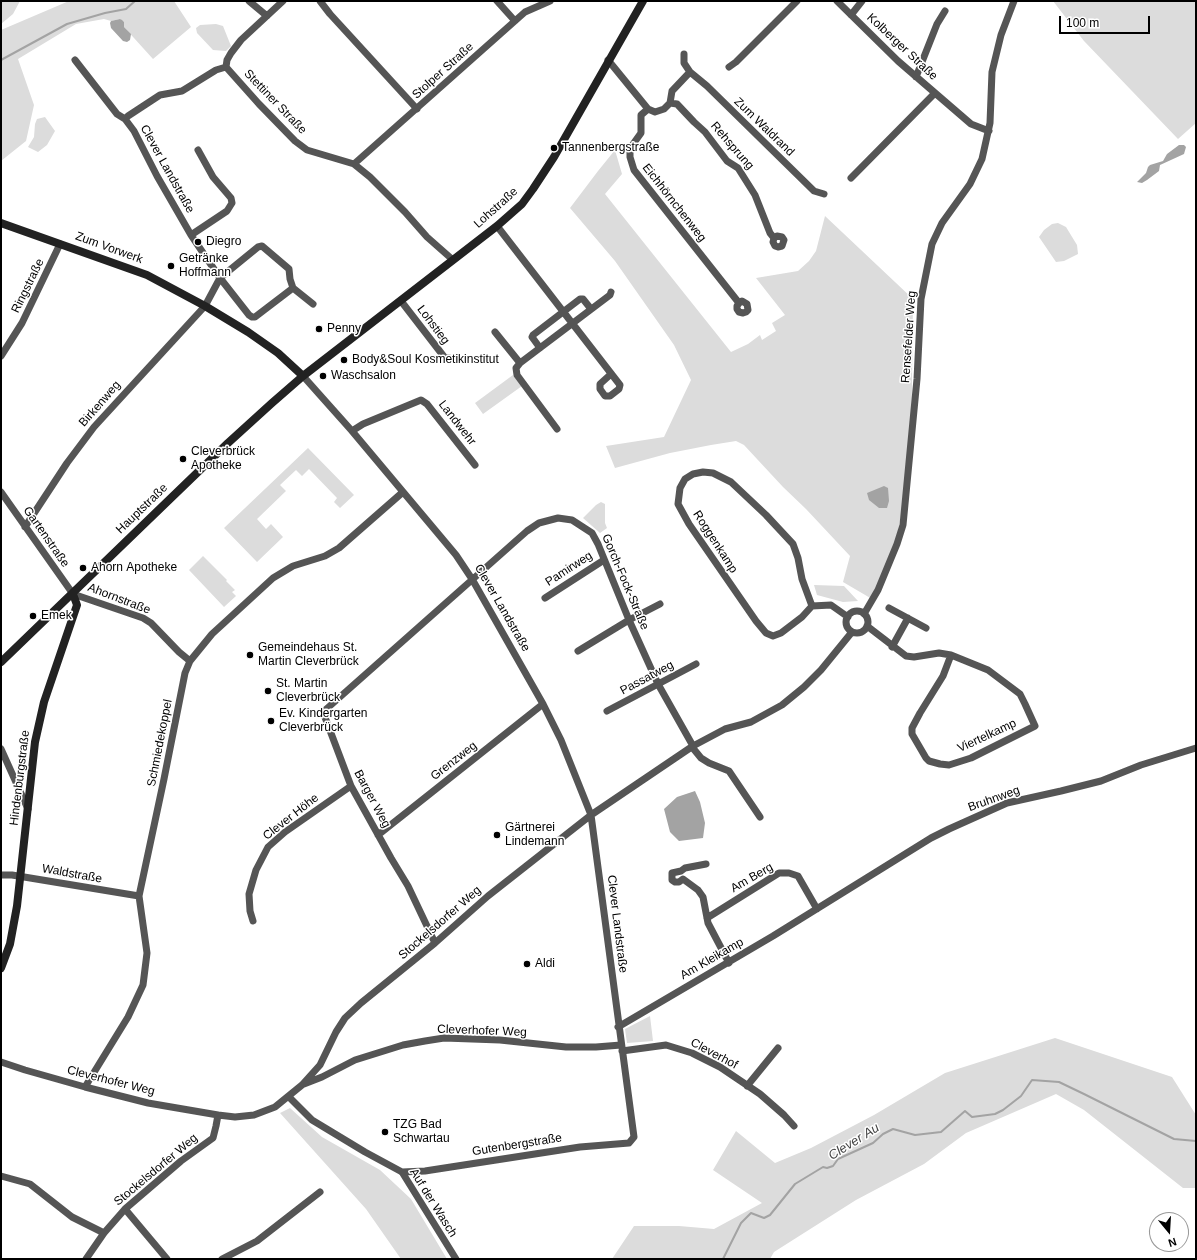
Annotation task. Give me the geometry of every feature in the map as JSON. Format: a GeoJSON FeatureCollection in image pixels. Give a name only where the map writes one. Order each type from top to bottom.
{"type":"FeatureCollection","features":[{"type":"Feature","properties":{"kind":"main road","name":"Lohstraße"},"geometry":{"type":"LineString","coordinates":[[303,376],[497,226],[522,204],[543,174],[643,1]]}},
{"type":"Feature","properties":{"kind":"main road","name":"Zum Vorwerk"},"geometry":{"type":"LineString","coordinates":[[1,222],[147,275],[205,306]]}},
{"type":"Feature","properties":{"kind":"main road","name":"Clever Landstraße"},"geometry":{"type":"LineString","coordinates":[[205,306],[268,345],[303,376]]}},
{"type":"Feature","properties":{"kind":"main road","name":"Hauptstraße"},"geometry":{"type":"LineString","coordinates":[[1,662],[228,443],[303,376]]}},
{"type":"Feature","properties":{"kind":"main road","name":"Hindenburgstraße"},"geometry":{"type":"LineString","coordinates":[[1,968],[10,944],[20,876],[35,742],[44,702],[77,605],[73,594]]}},
{"type":"Feature","properties":{"kind":"street"},"geometry":{"type":"LineString","coordinates":[[249,1],[267,16]]}},
{"type":"Feature","properties":{"kind":"street","name":"Stettiner Straße"},"geometry":{"type":"LineString","coordinates":[[283,1],[242,40],[231,53],[227,60],[226,67],[290,136],[307,150],[354,164],[405,212],[427,237],[453,260]]}},
{"type":"Feature","properties":{"kind":"street"},"geometry":{"type":"LineString","coordinates":[[320,1],[330,14],[417,109]]}},
{"type":"Feature","properties":{"kind":"street"},"geometry":{"type":"LineString","coordinates":[[497,1],[515,21]]}},
{"type":"Feature","properties":{"kind":"street","name":"Stolper Straße"},"geometry":{"type":"LineString","coordinates":[[354,164],[515,21],[532,8],[550,1]]}},
{"type":"Feature","properties":{"kind":"street"},"geometry":{"type":"LineString","coordinates":[[729,66],[736,62],[797,1]]}},
{"type":"Feature","properties":{"kind":"street","name":"Kolberger Straße"},"geometry":{"type":"LineString","coordinates":[[837,1],[916,77],[971,124],[989,131]]}},
{"type":"Feature","properties":{"kind":"street"},"geometry":{"type":"LineString","coordinates":[[851,14],[862,1]]}},
{"type":"Feature","properties":{"kind":"street","name":"Rensefelder Weg"},"geometry":{"type":"LineString","coordinates":[[864,614],[878,590],[897,544],[903,525],[917,379],[921,299],[932,244],[942,223],[970,184],[982,159],[990,123],[992,72],[1001,35],[1014,1]]}},
{"type":"Feature","properties":{"kind":"street"},"geometry":{"type":"LineString","coordinates":[[916,77],[937,24],[945,11]]}},
{"type":"Feature","properties":{"kind":"street"},"geometry":{"type":"LineString","coordinates":[[608,60],[648,109],[655,112],[670,104],[672,91],[690,72],[684,63],[684,54]]}},
{"type":"Feature","properties":{"kind":"street","name":"Clever Landstraße"},"geometry":{"type":"LineString","coordinates":[[75,60],[117,114],[125,119],[134,131],[157,176],[191,235],[220,278],[249,315],[255,317],[293,288]]}},
{"type":"Feature","properties":{"kind":"street"},"geometry":{"type":"LineString","coordinates":[[125,119],[160,95],[182,91],[216,70],[226,67]]}},
{"type":"Feature","properties":{"kind":"street","name":"Zum Waldrand"},"geometry":{"type":"LineString","coordinates":[[690,72],[707,86],[814,191],[824,194]]}},
{"type":"Feature","properties":{"kind":"street","name":"Kolberger Straße"},"geometry":{"type":"LineString","coordinates":[[851,178],[935,93]]}},
{"type":"Feature","properties":{"kind":"street","name":"Rehsprung"},"geometry":{"type":"LineString","coordinates":[[670,104],[677,104],[706,132],[727,161],[738,168],[755,195],[770,233],[774,238]]}},
{"type":"Feature","properties":{"kind":"street","name":"Eichhörnchenweg"},"geometry":{"type":"LineString","coordinates":[[648,109],[642,115],[641,133],[631,147],[630,157],[634,170],[739,303]]}},
{"type":"Feature","properties":{"kind":"street"},"geometry":{"type":"LineString","coordinates":[[191,235],[227,211],[232,203],[231,198],[213,177],[198,150]]}},
{"type":"Feature","properties":{"kind":"street"},"geometry":{"type":"LineString","coordinates":[[497,226],[611,374]]}},
{"type":"Feature","properties":{"kind":"street","name":"Ringstraße"},"geometry":{"type":"LineString","coordinates":[[1,356],[22,323],[60,244]]}},
{"type":"Feature","properties":{"kind":"street"},"geometry":{"type":"LineString","coordinates":[[205,306],[220,278],[258,247],[262,246],[289,269],[293,288],[313,304]]}},
{"type":"Feature","properties":{"kind":"street"},"geometry":{"type":"LineString","coordinates":[[557,429],[517,375],[516,368],[520,363],[610,295],[611,292]]}},
{"type":"Feature","properties":{"kind":"street"},"geometry":{"type":"LineString","coordinates":[[540,348],[532,337],[533,335],[580,299],[583,299],[591,309]]}},
{"type":"Feature","properties":{"kind":"street","name":"Lohstieg"},"geometry":{"type":"LineString","coordinates":[[401,300],[445,358],[449,358]]}},
{"type":"Feature","properties":{"kind":"street","name":"Birkenweg"},"geometry":{"type":"LineString","coordinates":[[25,527],[67,463],[94,426],[205,306]]}},
{"type":"Feature","properties":{"kind":"street"},"geometry":{"type":"LineString","coordinates":[[495,332],[520,363]]}},
{"type":"Feature","properties":{"kind":"street","name":"Clever Landstraße"},"geometry":{"type":"LineString","coordinates":[[303,376],[352,431],[456,555],[472,579],[543,704],[561,740],[591,815],[622,1048]]}},
{"type":"Feature","properties":{"kind":"street","name":"Landwehr"},"geometry":{"type":"LineString","coordinates":[[352,431],[363,424],[421,400],[427,404],[475,465]]}},
{"type":"Feature","properties":{"kind":"street","name":"Roggenkamp"},"geometry":{"type":"LineString","coordinates":[[703,472],[712,473],[731,482],[766,514],[793,544],[798,558],[802,579],[812,606],[802,617],[781,633],[772,636],[766,633],[743,603],[689,524],[678,504],[680,488],[685,480],[693,474],[703,472]]}},
{"type":"Feature","properties":{"kind":"street","name":"Gartenstraße"},"geometry":{"type":"LineString","coordinates":[[1,492],[73,594]]}},
{"type":"Feature","properties":{"kind":"street","name":"Schmiedekoppel"},"geometry":{"type":"LineString","coordinates":[[85,1087],[128,1017],[143,985],[147,955],[139,896],[185,673],[190,661],[212,634],[273,578],[293,566],[325,556],[339,548],[403,492]]}},
{"type":"Feature","properties":{"kind":"street","name":"Gorch-Fock-Straße"},"geometry":{"type":"LineString","coordinates":[[472,579],[527,530],[540,523],[558,518],[572,520],[592,533],[658,684],[692,747],[701,758],[729,771],[760,818]]}},
{"type":"Feature","properties":{"kind":"street","name":"Pamirweg"},"geometry":{"type":"LineString","coordinates":[[545,598],[604,560]]}},
{"type":"Feature","properties":{"kind":"street","name":"Barger Weg"},"geometry":{"type":"LineString","coordinates":[[435,943],[408,886],[351,786],[323,712],[472,579]]}},
{"type":"Feature","properties":{"kind":"street","name":"Ahornstraße"},"geometry":{"type":"LineString","coordinates":[[73,594],[143,618],[151,623],[179,652],[190,661]]}},
{"type":"Feature","properties":{"kind":"street"},"geometry":{"type":"LineString","coordinates":[[578,651],[629,620],[660,604]]}},
{"type":"Feature","properties":{"kind":"street"},"geometry":{"type":"LineString","coordinates":[[812,606],[831,606],[848,617]]}},
{"type":"Feature","properties":{"kind":"street"},"geometry":{"type":"LineString","coordinates":[[889,608],[926,628]]}},
{"type":"Feature","properties":{"kind":"street"},"geometry":{"type":"LineString","coordinates":[[852,632],[846,623],[848,617],[854,612],[861,612],[867,617],[867,626]]}},
{"type":"Feature","properties":{"kind":"street"},"geometry":{"type":"LineString","coordinates":[[892,647],[908,618]]}},
{"type":"Feature","properties":{"kind":"street","name":"Stockelsdorfer Weg"},"geometry":{"type":"LineString","coordinates":[[86,1259],[104,1233],[125,1209],[181,1161],[213,1138],[218,1115],[235,1117],[254,1115],[276,1107],[289,1097],[320,1065],[336,1032],[345,1018],[361,1003],[435,943],[488,896],[591,815],[692,747],[725,729],[752,722],[782,705],[804,687],[821,670],[852,632],[859,633],[865,630],[867,626]]}},
{"type":"Feature","properties":{"kind":"street","name":"Viertelkamp"},"geometry":{"type":"LineString","coordinates":[[867,626],[892,647],[906,656],[914,657],[939,653],[951,655],[988,670],[1020,694],[1035,726],[971,758],[949,765],[929,761],[912,734],[912,728],[943,676],[951,655]]}},
{"type":"Feature","properties":{"kind":"street","name":"Passatweg"},"geometry":{"type":"LineString","coordinates":[[608,712],[696,664]]}},
{"type":"Feature","properties":{"kind":"street","name":"Grenzweg"},"geometry":{"type":"LineString","coordinates":[[378,835],[543,704]]}},
{"type":"Feature","properties":{"kind":"street","name":"Bruhnweg"},"geometry":{"type":"LineString","coordinates":[[817,909],[931,838],[949,828],[1007,803],[1101,780],[1141,765],[1196,748]]}},
{"type":"Feature","properties":{"kind":"street"},"geometry":{"type":"LineString","coordinates":[[1,749],[28,810]]}},
{"type":"Feature","properties":{"kind":"street","name":"Clever Höhe"},"geometry":{"type":"LineString","coordinates":[[253,921],[250,911],[249,894],[256,870],[268,846],[285,832],[351,786]]}},
{"type":"Feature","properties":{"kind":"street"},"geometry":{"type":"LineString","coordinates":[[683,879],[679,882],[675,882],[672,880],[672,873],[681,871],[685,868],[706,864]]}},
{"type":"Feature","properties":{"kind":"street"},"geometry":{"type":"LineString","coordinates":[[681,871],[683,879],[698,890],[703,897],[708,923],[729,963]]}},
{"type":"Feature","properties":{"kind":"street","name":"Am Berg"},"geometry":{"type":"LineString","coordinates":[[707,918],[779,873],[789,873],[798,876],[817,909]]}},
{"type":"Feature","properties":{"kind":"street","name":"Waldstraße"},"geometry":{"type":"LineString","coordinates":[[1,876],[20,876],[139,896]]}},
{"type":"Feature","properties":{"kind":"street","name":"Am Kleikamp"},"geometry":{"type":"LineString","coordinates":[[618,1027],[729,963],[817,909]]}},
{"type":"Feature","properties":{"kind":"street","name":"Cleverhofer Weg"},"geometry":{"type":"LineString","coordinates":[[302,1085],[322,1077],[355,1060],[403,1045],[444,1038],[500,1040],[566,1047],[622,1048]]}},
{"type":"Feature","properties":{"kind":"street","name":"Cleverhof"},"geometry":{"type":"LineString","coordinates":[[622,1048],[666,1045],[692,1053],[714,1064],[760,1094],[794,1126]]}},
{"type":"Feature","properties":{"kind":"street","name":"Gutenbergstraße"},"geometry":{"type":"LineString","coordinates":[[402,1172],[425,1171],[580,1147],[629,1143],[634,1136],[622,1048]]}},
{"type":"Feature","properties":{"kind":"street"},"geometry":{"type":"LineString","coordinates":[[747,1086],[778,1048]]}},
{"type":"Feature","properties":{"kind":"street","name":"Cleverhofer Weg"},"geometry":{"type":"LineString","coordinates":[[1,1062],[85,1087],[148,1103],[218,1115]]}},
{"type":"Feature","properties":{"kind":"street","name":"Auf der Wasch"},"geometry":{"type":"LineString","coordinates":[[289,1097],[312,1120],[402,1172],[456,1259]]}},
{"type":"Feature","properties":{"kind":"street"},"geometry":{"type":"LineString","coordinates":[[1,1176],[30,1184],[72,1217],[104,1233]]}},
{"type":"Feature","properties":{"kind":"street"},"geometry":{"type":"LineString","coordinates":[[222,1259],[257,1241],[320,1192]]}},
{"type":"Feature","properties":{"kind":"street"},"geometry":{"type":"LineString","coordinates":[[125,1209],[167,1259]]}},
{"type":"Feature","properties":{"kind":"shaded area"},"geometry":{"type":"Polygon","coordinates":[[[1,1],[20,1],[13,14],[1,24],[1,1]]]}},
{"type":"Feature","properties":{"kind":"shaded area"},"geometry":{"type":"Polygon","coordinates":[[[69,1],[174,1],[191,27],[153,59],[124,27],[124,22],[120,19],[111,21],[104,19],[76,24],[18,59],[34,105],[26,141],[1,161],[1,30],[69,1]]]}},
{"type":"Feature","properties":{"kind":"shaded area"},"geometry":{"type":"Polygon","coordinates":[[[1053,1],[1196,1],[1196,123],[1178,139],[1084,41],[1053,1]]]}},
{"type":"Feature","properties":{"kind":"shaded area"},"geometry":{"type":"Polygon","coordinates":[[[120,19],[124,22],[124,27],[131,34],[130,40],[127,42],[123,41],[111,28],[111,21],[120,19]]]}},
{"type":"Feature","properties":{"kind":"shaded area"},"geometry":{"type":"Polygon","coordinates":[[[216,24],[223,26],[231,46],[226,51],[213,50],[197,33],[196,28],[200,25],[216,24]]]}},
{"type":"Feature","properties":{"kind":"shaded area"},"geometry":{"type":"Polygon","coordinates":[[[45,117],[55,131],[47,145],[38,152],[28,147],[34,137],[37,119],[45,117]]]}},
{"type":"Feature","properties":{"kind":"shaded area"},"geometry":{"type":"Polygon","coordinates":[[[1179,145],[1184,145],[1186,147],[1184,154],[1160,165],[1159,171],[1142,183],[1137,182],[1146,173],[1150,165],[1163,161],[1167,154],[1179,145]]]}},
{"type":"Feature","properties":{"kind":"shaded area"},"geometry":{"type":"Polygon","coordinates":[[[615,150],[622,174],[605,194],[731,352],[748,344],[760,335],[762,340],[776,331],[772,323],[785,315],[756,278],[798,271],[809,261],[816,251],[825,216],[913,299],[911,468],[893,555],[872,599],[843,582],[850,556],[744,445],[736,441],[711,445],[670,453],[615,468],[606,446],[664,437],[691,380],[674,345],[615,261],[570,208],[615,150]]]}},
{"type":"Feature","properties":{"kind":"shaded area"},"geometry":{"type":"Polygon","coordinates":[[[1058,223],[1066,227],[1077,245],[1078,254],[1064,261],[1056,262],[1039,237],[1044,230],[1052,224],[1058,223]]]}},
{"type":"Feature","properties":{"kind":"shaded area"},"geometry":{"type":"Polygon","coordinates":[[[513,375],[522,386],[483,414],[475,403],[513,375]]]}},
{"type":"Feature","properties":{"kind":"shaded area"},"geometry":{"type":"Polygon","coordinates":[[[308,448],[354,495],[340,508],[334,502],[337,498],[309,469],[302,476],[296,470],[280,485],[286,491],[257,519],[266,529],[271,524],[283,537],[257,562],[224,528],[308,448]]]}},
{"type":"Feature","properties":{"kind":"shaded area"},"geometry":{"type":"Polygon","coordinates":[[[884,486],[888,488],[889,501],[887,508],[879,508],[869,500],[867,493],[884,486]]]}},
{"type":"Feature","properties":{"kind":"shaded area"},"geometry":{"type":"Polygon","coordinates":[[[601,502],[605,504],[605,523],[607,528],[600,533],[583,518],[601,502]]]}},
{"type":"Feature","properties":{"kind":"shaded area"},"geometry":{"type":"Polygon","coordinates":[[[203,556],[235,590],[232,592],[236,596],[224,607],[189,570],[203,556]]]}},
{"type":"Feature","properties":{"kind":"shaded area"},"geometry":{"type":"Polygon","coordinates":[[[814,585],[844,586],[858,601],[843,602],[817,595],[814,585]]]}},
{"type":"Feature","properties":{"kind":"shaded area"},"geometry":{"type":"Polygon","coordinates":[[[695,791],[700,802],[705,823],[703,838],[679,841],[670,832],[664,809],[677,797],[695,791]]]}},
{"type":"Feature","properties":{"kind":"shaded area"},"geometry":{"type":"Polygon","coordinates":[[[650,1016],[653,1041],[627,1043],[625,1029],[650,1016]]]}},
{"type":"Feature","properties":{"kind":"shaded area"},"geometry":{"type":"Polygon","coordinates":[[[1055,1038],[1172,1077],[1196,1115],[1196,1188],[1183,1188],[1084,1110],[1056,1094],[966,1133],[924,1164],[856,1200],[774,1252],[770,1259],[612,1259],[634,1226],[679,1226],[714,1229],[762,1203],[713,1170],[736,1131],[775,1163],[811,1148],[874,1115],[945,1073],[1055,1038]]]}},
{"type":"Feature","properties":{"kind":"shaded area"},"geometry":{"type":"Polygon","coordinates":[[[290,1108],[322,1137],[380,1170],[411,1199],[447,1259],[401,1259],[366,1209],[280,1113],[290,1108]]]}},
{"type":"Feature","properties":{"kind":"waterway"},"geometry":{"type":"LineString","coordinates":[[1,60],[67,24],[105,13],[126,9],[135,1]]}},
{"type":"Feature","properties":{"kind":"waterway","name":"Clever Au"},"geometry":{"type":"LineString","coordinates":[[723,1259],[741,1223],[751,1213],[764,1218],[770,1215],[795,1184],[823,1167],[827,1168],[833,1166],[838,1159],[873,1143],[883,1134],[893,1129],[915,1135],[941,1132],[965,1111],[972,1117],[995,1114],[1003,1110],[1021,1096],[1032,1080],[1059,1082],[1174,1139],[1196,1141]]}},
{"type":"Feature","properties":{"kind":"place","name":"Tannenbergstraße"},"geometry":{"type":"Point","coordinates":[554,148]}},
{"type":"Feature","properties":{"kind":"place","name":"Diegro"},"geometry":{"type":"Point","coordinates":[198,242]}},
{"type":"Feature","properties":{"kind":"place","name":"Getränke Hoffmann"},"geometry":{"type":"Point","coordinates":[171,266]}},
{"type":"Feature","properties":{"kind":"place","name":"Penny"},"geometry":{"type":"Point","coordinates":[319,329]}},
{"type":"Feature","properties":{"kind":"place","name":"Body&Soul Kosmetikinstitut"},"geometry":{"type":"Point","coordinates":[344,360]}},
{"type":"Feature","properties":{"kind":"place","name":"Waschsalon"},"geometry":{"type":"Point","coordinates":[323,376]}},
{"type":"Feature","properties":{"kind":"place","name":"Cleverbrück Apotheke"},"geometry":{"type":"Point","coordinates":[183,459]}},
{"type":"Feature","properties":{"kind":"place","name":"Ahorn Apotheke"},"geometry":{"type":"Point","coordinates":[83,568]}},
{"type":"Feature","properties":{"kind":"place","name":"Emek"},"geometry":{"type":"Point","coordinates":[33,616]}},
{"type":"Feature","properties":{"kind":"place","name":"Gemeindehaus St. Martin Cleverbrück"},"geometry":{"type":"Point","coordinates":[250,655]}},
{"type":"Feature","properties":{"kind":"place","name":"St. Martin Cleverbrück"},"geometry":{"type":"Point","coordinates":[268,691]}},
{"type":"Feature","properties":{"kind":"place","name":"Ev. Kindergarten Cleverbrück"},"geometry":{"type":"Point","coordinates":[271,721]}},
{"type":"Feature","properties":{"kind":"place","name":"Gärtnerei Lindemann"},"geometry":{"type":"Point","coordinates":[497,835]}},
{"type":"Feature","properties":{"kind":"place","name":"Aldi"},"geometry":{"type":"Point","coordinates":[527,964]}},
{"type":"Feature","properties":{"kind":"place","name":"TZG Bad Schwartau"},"geometry":{"type":"Point","coordinates":[385,1132]}}]}
